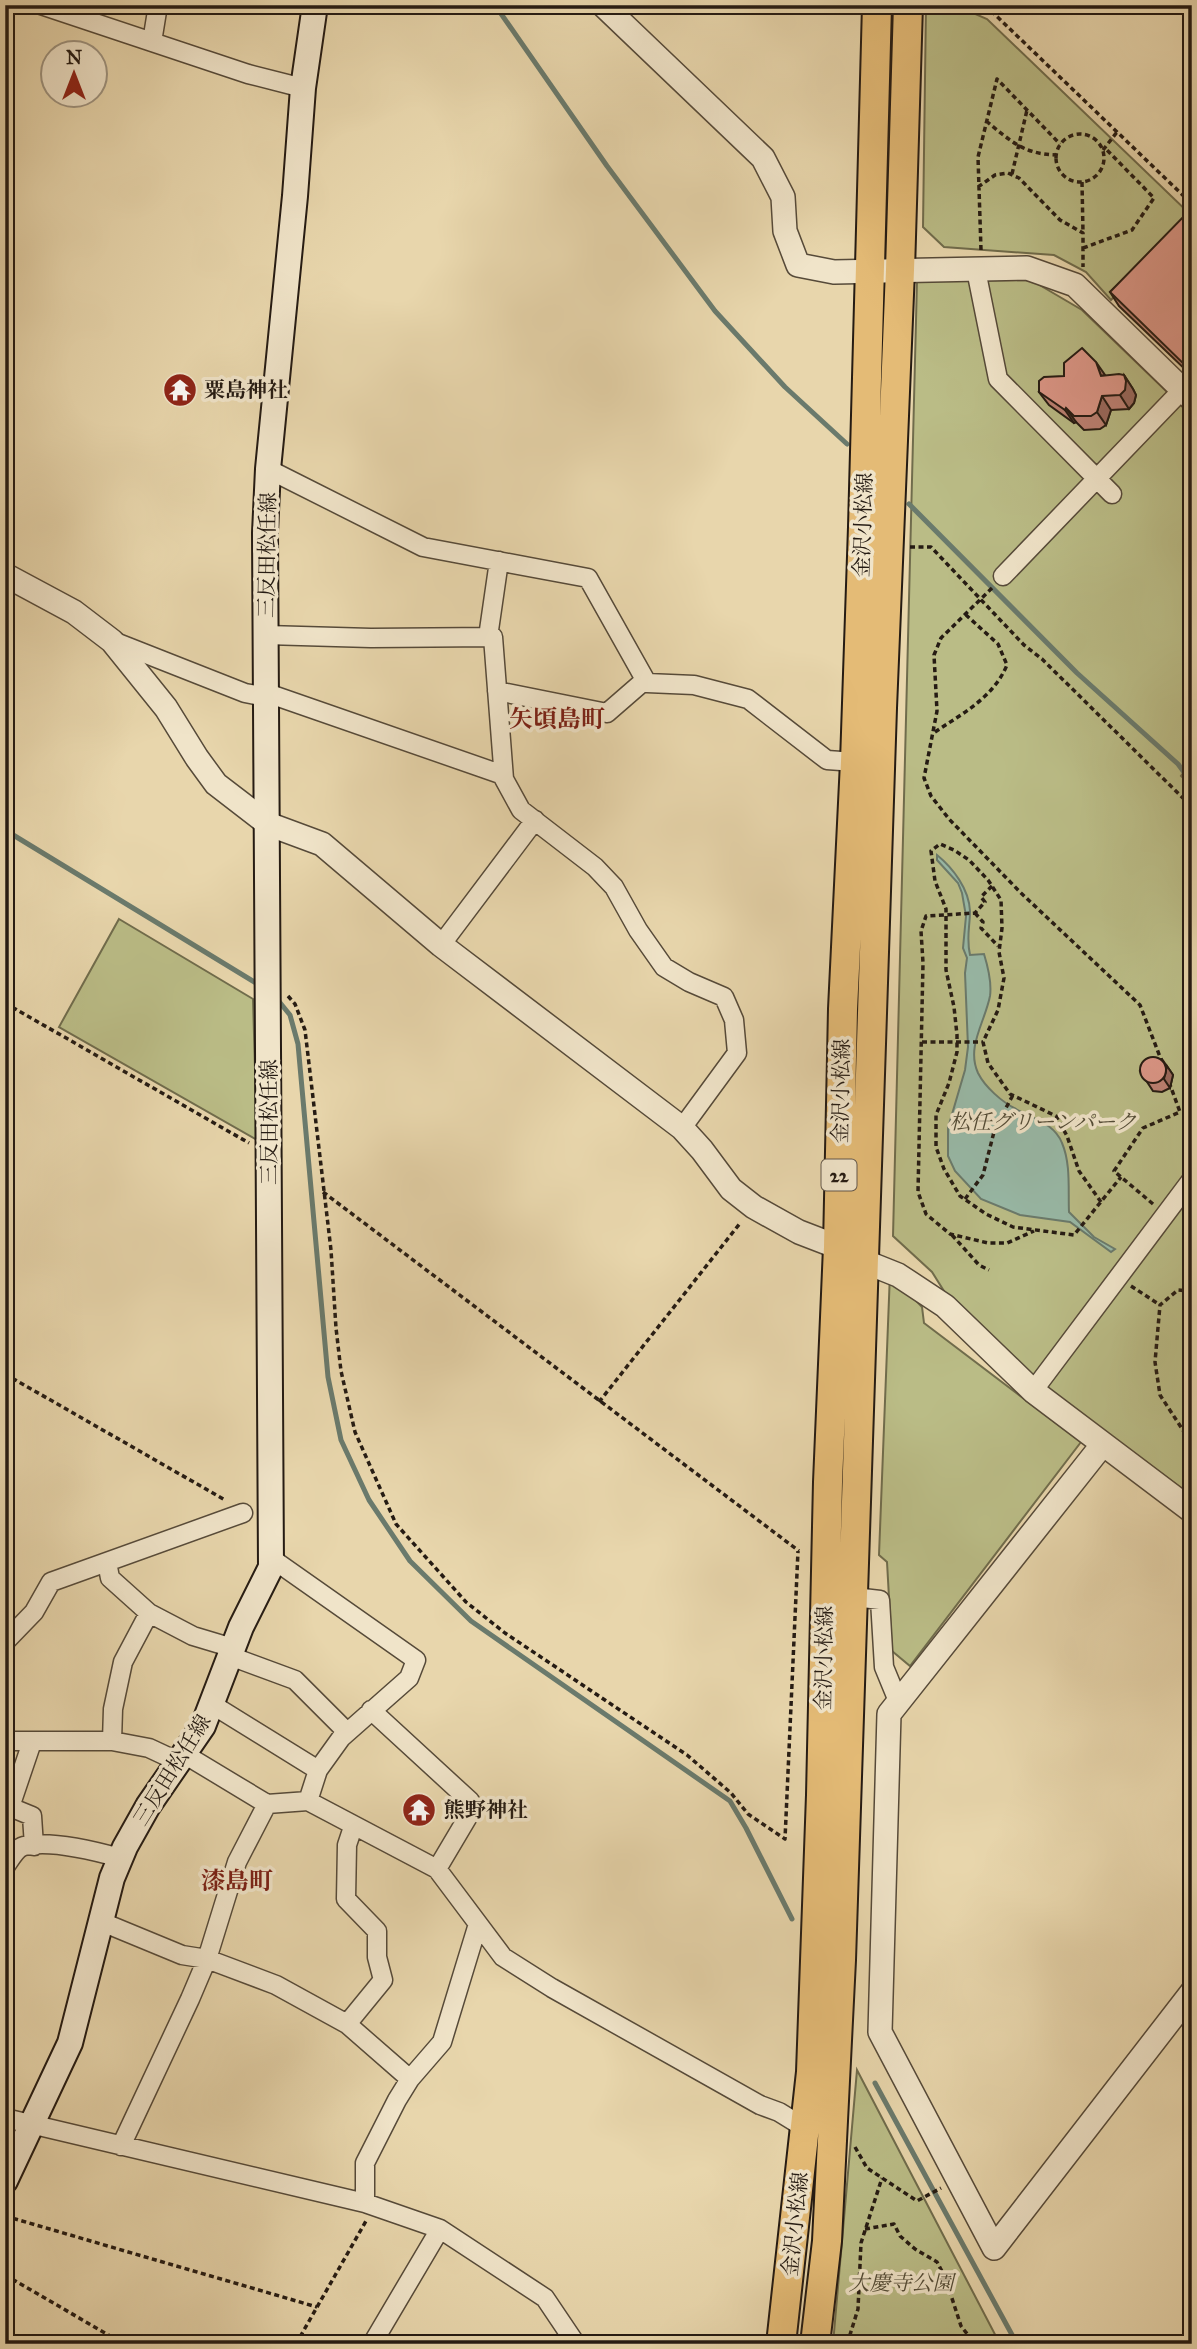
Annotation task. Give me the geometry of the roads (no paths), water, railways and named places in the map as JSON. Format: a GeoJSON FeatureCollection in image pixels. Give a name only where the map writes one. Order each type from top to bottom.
{"type":"FeatureCollection","features":[{"type":"Feature","properties":{"kind":"main road","name":"三反田松任線"},"geometry":{"type":"LineString","coordinates":[[5,2181],[70,2043],[112,1878],[120,1858],[148,1806],[203,1726],[241,1627],[271,1567],[265,533],[268,468],[303,88],[315,5]]}},
{"type":"Feature","properties":{"kind":"main road","name":"金沢小松線"},"geometry":{"type":"LineString","coordinates":[[781,2344],[811,2072],[821,1807],[825,1553],[838,1247],[843,1009],[855,762],[877,5]]}},
{"type":"Feature","properties":{"kind":"main road","name":"金沢小松線"},"geometry":{"type":"LineString","coordinates":[[815,2344],[827,2241],[834,2129],[908,5]]}},
{"type":"Feature","properties":{"kind":"street"},"geometry":{"type":"LineString","coordinates":[[41,5],[248,74],[303,88]]}},
{"type":"Feature","properties":{"kind":"street"},"geometry":{"type":"LineString","coordinates":[[152,42],[158,5]]}},
{"type":"Feature","properties":{"kind":"street"},"geometry":{"type":"LineString","coordinates":[[603,5],[763,158],[783,197],[785,231],[798,265],[834,272],[1027,268],[1075,285],[1187,394],[1096,479],[1003,576]]}},
{"type":"Feature","properties":{"kind":"street"},"geometry":{"type":"LineString","coordinates":[[979,270],[998,379],[1112,494]]}},
{"type":"Feature","properties":{"kind":"street"},"geometry":{"type":"LineString","coordinates":[[268,468],[423,547],[588,578],[647,683],[694,685],[748,699],[827,760],[855,762]]}},
{"type":"Feature","properties":{"kind":"street"},"geometry":{"type":"LineString","coordinates":[[488,637],[499,561]]}},
{"type":"Feature","properties":{"kind":"street"},"geometry":{"type":"LineString","coordinates":[[5,575],[74,612],[112,641],[166,708],[216,784],[268,824],[322,844],[441,945],[682,1128],[731,1189],[754,1207],[799,1232],[898,1275],[945,1306],[1033,1391],[1192,1511]]}},
{"type":"Feature","properties":{"kind":"street"},"geometry":{"type":"LineString","coordinates":[[267,635],[493,637],[503,775],[521,810],[595,867],[614,887],[638,930],[664,967],[689,982],[724,997],[734,1020],[737,1053],[682,1128]]}},
{"type":"Feature","properties":{"kind":"street"},"geometry":{"type":"LineString","coordinates":[[112,641],[246,692],[267,695],[503,775]]}},
{"type":"Feature","properties":{"kind":"street"},"geometry":{"type":"LineString","coordinates":[[497,691],[607,713],[645,680]]}},
{"type":"Feature","properties":{"kind":"street"},"geometry":{"type":"LineString","coordinates":[[441,945],[535,820]]}},
{"type":"Feature","properties":{"kind":"street"},"geometry":{"type":"LineString","coordinates":[[1033,1391],[1192,1179]]}},
{"type":"Feature","properties":{"kind":"street"},"geometry":{"type":"LineString","coordinates":[[1103,1444],[890,1714],[880,2032],[994,2248],[1192,1992]]}},
{"type":"Feature","properties":{"kind":"street"},"geometry":{"type":"LineString","coordinates":[[5,1642],[34,1612],[51,1581],[243,1513]]}},
{"type":"Feature","properties":{"kind":"street"},"geometry":{"type":"LineString","coordinates":[[271,1558],[416,1660],[408,1678],[347,1732],[318,1770],[308,1801]]}},
{"type":"Feature","properties":{"kind":"street"},"geometry":{"type":"LineString","coordinates":[[107,1562],[110,1577],[149,1613],[193,1636],[295,1680],[347,1732]]}},
{"type":"Feature","properties":{"kind":"street"},"geometry":{"type":"LineString","coordinates":[[854,1597],[880,1600],[884,1667],[898,1701]]}},
{"type":"Feature","properties":{"kind":"street"},"geometry":{"type":"LineString","coordinates":[[112,1741],[113,1709],[123,1662],[149,1613]]}},
{"type":"Feature","properties":{"kind":"street"},"geometry":{"type":"LineString","coordinates":[[213,1705],[318,1770]]}},
{"type":"Feature","properties":{"kind":"street"},"geometry":{"type":"LineString","coordinates":[[371,1710],[470,1801],[472,1810],[437,1869]]}},
{"type":"Feature","properties":{"kind":"street"},"geometry":{"type":"LineString","coordinates":[[5,1741],[112,1741],[149,1748],[181,1758],[267,1804],[308,1801],[437,1869],[503,1957],[552,1988],[805,2128]]}},
{"type":"Feature","properties":{"kind":"street"},"geometry":{"type":"LineString","coordinates":[[32,1742],[10,1807],[32,1816],[34,1846]]}},
{"type":"Feature","properties":{"kind":"street"},"geometry":{"type":"LineString","coordinates":[[121,2146],[207,1959],[237,1861],[267,1804]]}},
{"type":"Feature","properties":{"kind":"street"},"geometry":{"type":"LineString","coordinates":[[347,2025],[383,1980],[377,1957],[377,1931],[346,1899],[347,1845],[353,1827]]}},
{"type":"Feature","properties":{"kind":"street"},"geometry":{"type":"LineString","coordinates":[[5,1867],[24,1846],[88,1849],[120,1858]]}},
{"type":"Feature","properties":{"kind":"street"},"geometry":{"type":"LineString","coordinates":[[102,1922],[182,1955],[207,1959],[276,1985],[347,2025],[410,2079]]}},
{"type":"Feature","properties":{"kind":"street"},"geometry":{"type":"LineString","coordinates":[[370,2205],[365,2163],[410,2079],[442,2042],[478,1924]]}},
{"type":"Feature","properties":{"kind":"street"},"geometry":{"type":"LineString","coordinates":[[5,2118],[370,2205],[440,2228],[545,2298],[576,2344]]}},
{"type":"Feature","properties":{"kind":"street"},"geometry":{"type":"LineString","coordinates":[[372,2344],[440,2228]]}},
{"type":"Feature","properties":{"kind":"waterway"},"geometry":{"type":"LineString","coordinates":[[495,5],[607,166],[715,311],[785,387],[847,444]]}},
{"type":"Feature","properties":{"kind":"waterway"},"geometry":{"type":"LineString","coordinates":[[909,504],[1077,673],[1178,764],[1192,783]]}},
{"type":"Feature","properties":{"kind":"waterway"},"geometry":{"type":"LineString","coordinates":[[5,830],[261,986]]}},
{"type":"Feature","properties":{"kind":"waterway"},"geometry":{"type":"LineString","coordinates":[[277,999],[290,1015],[298,1044],[328,1377],[341,1440],[369,1500],[410,1561],[471,1621],[730,1801],[792,1919]]}},
{"type":"Feature","properties":{"kind":"waterway"},"geometry":{"type":"LineString","coordinates":[[875,2083],[1017,2344]]}},
{"type":"Feature","properties":{"kind":"place","name":"粟島神社"},"geometry":{"type":"Point","coordinates":[180,390]}},
{"type":"Feature","properties":{"kind":"place","name":"熊野神社"},"geometry":{"type":"Point","coordinates":[419,1810]}},
{"type":"Feature","properties":{"kind":"district","name":"矢頃島町"},"geometry":{"type":"Point","coordinates":[557,719]}},
{"type":"Feature","properties":{"kind":"district","name":"漆島町"},"geometry":{"type":"Point","coordinates":[237,1881]}},
{"type":"Feature","properties":{"kind":"park label","name":"松任グリーンパーク"},"geometry":{"type":"Point","coordinates":[1043,1122]}},
{"type":"Feature","properties":{"kind":"park label","name":"大慶寺公園"},"geometry":{"type":"Point","coordinates":[901,2283]}}]}
